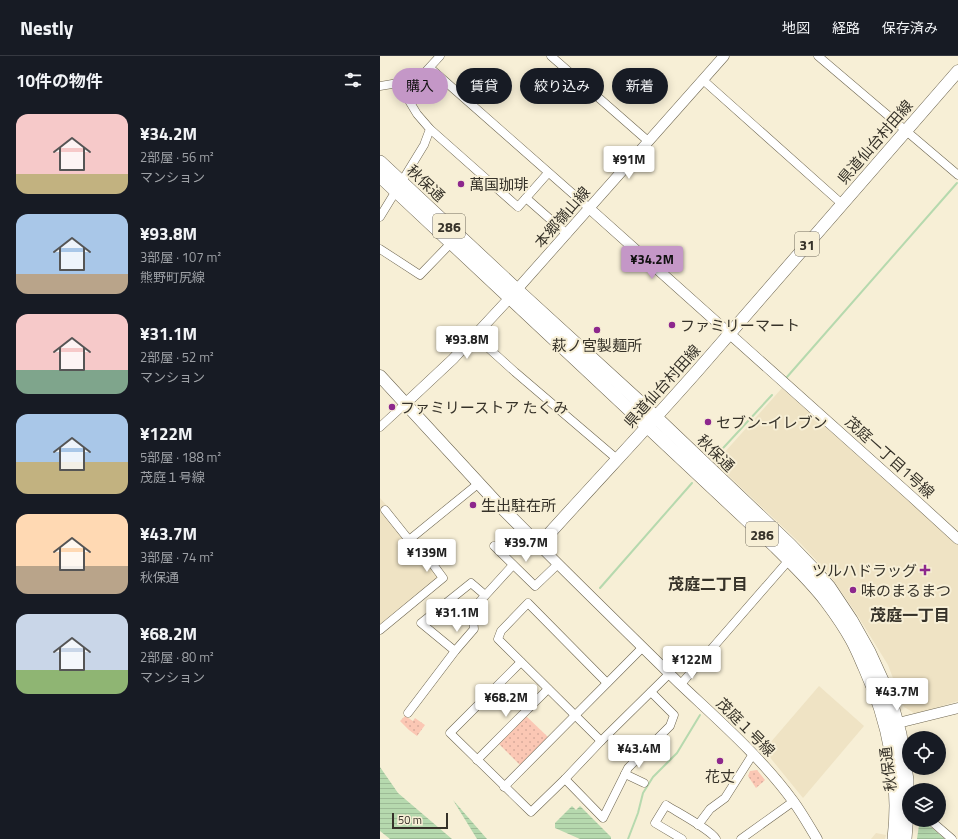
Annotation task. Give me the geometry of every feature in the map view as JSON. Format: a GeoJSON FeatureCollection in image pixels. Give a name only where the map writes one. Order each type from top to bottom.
{"type":"FeatureCollection","features":[{"type":"Feature","properties":{"kind":"highway","name":"秋保通"},"geometry":{"type":"LineString","coordinates":[[380,162],[398,186],[451,242],[513,294]]}},
{"type":"Feature","properties":{"kind":"highway","name":"秋保通"},"geometry":{"type":"LineString","coordinates":[[380,176],[398,186],[652,422],[790,545],[829,587],[851,620],[869,652],[890,698],[890,744],[896,804],[894,839]]}},
{"type":"Feature","properties":{"kind":"highway","name":"秋保通"},"geometry":{"type":"LineString","coordinates":[[652,422],[804,575],[826,602],[853,641],[880,705],[891,725],[900,734],[907,783]]}},
{"type":"Feature","properties":{"kind":"highway","name":"秋保通"},"geometry":{"type":"LineString","coordinates":[[905,839],[906,827]]}},
{"type":"Feature","properties":{"kind":"main road","name":"県道仙台村田線"},"geometry":{"type":"LineString","coordinates":[[538,545],[616,459],[652,422],[730,334],[958,71]]}},
{"type":"Feature","properties":{"kind":"main road"},"geometry":{"type":"LineString","coordinates":[[380,376],[496,502],[538,545]]}},
{"type":"Feature","properties":{"kind":"street"},"geometry":{"type":"LineString","coordinates":[[430,68],[440,56]]}},
{"type":"Feature","properties":{"kind":"street"},"geometry":{"type":"LineString","coordinates":[[551,56],[648,141]]}},
{"type":"Feature","properties":{"kind":"street","name":"本郷嶺山線"},"geometry":{"type":"LineString","coordinates":[[406,403],[475,336],[724,56]]}},
{"type":"Feature","properties":{"kind":"street"},"geometry":{"type":"LineString","coordinates":[[818,56],[958,175]]}},
{"type":"Feature","properties":{"kind":"street"},"geometry":{"type":"LineString","coordinates":[[703,80],[842,204]]}},
{"type":"Feature","properties":{"kind":"street"},"geometry":{"type":"LineString","coordinates":[[380,86],[392,84]]}},
{"type":"Feature","properties":{"kind":"street"},"geometry":{"type":"LineString","coordinates":[[448,84],[589,208]]}},
{"type":"Feature","properties":{"kind":"street"},"geometry":{"type":"LineString","coordinates":[[411,104],[417,114],[430,129],[518,207],[548,173]]}},
{"type":"Feature","properties":{"kind":"street"},"geometry":{"type":"LineString","coordinates":[[380,217],[424,145],[430,129]]}},
{"type":"Feature","properties":{"kind":"street"},"geometry":{"type":"LineString","coordinates":[[526,198],[567,234]]}},
{"type":"Feature","properties":{"kind":"street","name":"茂庭一丁目1号線"},"geometry":{"type":"LineString","coordinates":[[589,208],[958,539]]}},
{"type":"Feature","properties":{"kind":"street"},"geometry":{"type":"LineString","coordinates":[[380,249],[420,275],[451,242]]}},
{"type":"Feature","properties":{"kind":"street"},"geometry":{"type":"LineString","coordinates":[[475,336],[616,459]]}},
{"type":"Feature","properties":{"kind":"street"},"geometry":{"type":"LineString","coordinates":[[380,427],[406,403]]}},
{"type":"Feature","properties":{"kind":"street"},"geometry":{"type":"LineString","coordinates":[[409,540],[479,483]]}},
{"type":"Feature","properties":{"kind":"street"},"geometry":{"type":"LineString","coordinates":[[380,630],[443,578],[426,555],[409,540],[385,510]]}},
{"type":"Feature","properties":{"kind":"street","name":"茂庭１号線"},"geometry":{"type":"LineString","coordinates":[[538,545],[670,674],[720,720],[753,754],[794,801],[818,839]]}},
{"type":"Feature","properties":{"kind":"street"},"geometry":{"type":"LineString","coordinates":[[494,546],[535,586],[558,564]]}},
{"type":"Feature","properties":{"kind":"street"},"geometry":{"type":"LineString","coordinates":[[681,684],[789,560]]}},
{"type":"Feature","properties":{"kind":"street"},"geometry":{"type":"LineString","coordinates":[[408,713],[455,651],[474,629],[472,610],[514,565]]}},
{"type":"Feature","properties":{"kind":"street"},"geometry":{"type":"LineString","coordinates":[[455,651],[422,623],[471,583],[485,596]]}},
{"type":"Feature","properties":{"kind":"street"},"geometry":{"type":"LineString","coordinates":[[601,741],[498,639],[501,631],[528,603],[608,683]]}},
{"type":"Feature","properties":{"kind":"street"},"geometry":{"type":"LineString","coordinates":[[504,786],[643,647]]}},
{"type":"Feature","properties":{"kind":"street"},"geometry":{"type":"LineString","coordinates":[[521,662],[450,733],[531,812],[670,674]]}},
{"type":"Feature","properties":{"kind":"street"},"geometry":{"type":"LineString","coordinates":[[477,760],[548,689]]}},
{"type":"Feature","properties":{"kind":"street"},"geometry":{"type":"LineString","coordinates":[[565,779],[603,818],[628,768],[670,726],[674,715],[651,692]]}},
{"type":"Feature","properties":{"kind":"street"},"geometry":{"type":"LineString","coordinates":[[891,725],[958,708]]}},
{"type":"Feature","properties":{"kind":"street"},"geometry":{"type":"LineString","coordinates":[[698,825],[710,809],[725,798],[753,754]]}},
{"type":"Feature","properties":{"kind":"street"},"geometry":{"type":"LineString","coordinates":[[625,774],[644,783]]}},
{"type":"Feature","properties":{"kind":"street"},"geometry":{"type":"LineString","coordinates":[[741,839],[794,801]]}},
{"type":"Feature","properties":{"kind":"street"},"geometry":{"type":"LineString","coordinates":[[682,839],[655,823],[666,805],[715,836],[716,839]]}},
{"type":"Feature","properties":{"kind":"street"},"geometry":{"type":"LineString","coordinates":[[938,827],[952,839]]}},
{"type":"Feature","properties":{"kind":"shaded area"},"geometry":{"type":"Polygon","coordinates":[[[782,388],[958,545],[958,701],[916,714],[904,707],[888,665],[856,613],[829,574],[801,544],[715,463],[782,388]]]}},
{"type":"Feature","properties":{"kind":"shaded area"},"geometry":{"type":"Polygon","coordinates":[[[380,498],[388,507],[383,512],[421,558],[424,556],[440,577],[380,628],[380,498]]]}},
{"type":"Feature","properties":{"kind":"shaded area"},"geometry":{"type":"Polygon","coordinates":[[[819,686],[864,726],[803,798],[764,750],[819,686]]]}},
{"type":"Feature","properties":{"kind":"shaded area"},"geometry":{"type":"Polygon","coordinates":[[[405,716],[413,721],[415,718],[425,725],[417,736],[400,721],[405,716]]]}},
{"type":"Feature","properties":{"kind":"shaded area"},"geometry":{"type":"Polygon","coordinates":[[[526,716],[548,737],[520,765],[499,744],[526,716]]]}},
{"type":"Feature","properties":{"kind":"shaded area"},"geometry":{"type":"Polygon","coordinates":[[[380,767],[398,793],[452,839],[390,839],[380,831],[380,767]]]}},
{"type":"Feature","properties":{"kind":"shaded area"},"geometry":{"type":"Polygon","coordinates":[[[757,770],[765,780],[756,788],[748,776],[750,771],[757,770]]]}},
{"type":"Feature","properties":{"kind":"shaded area"},"geometry":{"type":"Polygon","coordinates":[[[453,800],[487,839],[477,839],[453,800]]]}},
{"type":"Feature","properties":{"kind":"shaded area"},"geometry":{"type":"Polygon","coordinates":[[[572,806],[576,810],[580,806],[611,837],[611,839],[580,839],[555,828],[555,823],[572,806]]]}},
{"type":"Feature","properties":{"kind":"shaded area"},"geometry":{"type":"Polygon","coordinates":[[[919,827],[931,827],[945,839],[917,839],[919,827]]]}},
{"type":"Feature","properties":{"kind":"shaded area"},"geometry":{"type":"Polygon","coordinates":[[[876,833],[886,835],[885,839],[871,839],[876,833]]]}},
{"type":"Feature","properties":{"kind":"waterway"},"geometry":{"type":"LineString","coordinates":[[787,377],[957,183]]}},
{"type":"Feature","properties":{"kind":"waterway"},"geometry":{"type":"LineString","coordinates":[[713,459],[772,395]]}},
{"type":"Feature","properties":{"kind":"waterway"},"geometry":{"type":"LineString","coordinates":[[600,588],[692,483]]}},
{"type":"Feature","properties":{"kind":"waterway"},"geometry":{"type":"LineString","coordinates":[[628,839],[638,813],[643,793],[653,777],[677,753],[700,715]]}},
{"type":"Feature","properties":{"kind":"place","name":"萬国珈琲"},"geometry":{"type":"Point","coordinates":[461,184]}},
{"type":"Feature","properties":{"kind":"place","name":"ファミリーマート"},"geometry":{"type":"Point","coordinates":[672,325]}},
{"type":"Feature","properties":{"kind":"place","name":"萩ノ宮製麺所"},"geometry":{"type":"Point","coordinates":[597,330]}},
{"type":"Feature","properties":{"kind":"place","name":"ファミリーストア たくみ"},"geometry":{"type":"Point","coordinates":[392,407]}},
{"type":"Feature","properties":{"kind":"place","name":"セブン-イレブン"},"geometry":{"type":"Point","coordinates":[708,422]}},
{"type":"Feature","properties":{"kind":"place","name":"生出駐在所"},"geometry":{"type":"Point","coordinates":[473,505]}},
{"type":"Feature","properties":{"kind":"place","name":"ツルハドラッグ"},"geometry":{"type":"Point","coordinates":[925,570]}},
{"type":"Feature","properties":{"kind":"place","name":"味のまるまつ"},"geometry":{"type":"Point","coordinates":[853,590]}},
{"type":"Feature","properties":{"kind":"place","name":"花丈"},"geometry":{"type":"Point","coordinates":[720,761]}},
{"type":"Feature","properties":{"kind":"district","name":"茂庭二丁目"},"geometry":{"type":"Point","coordinates":[708,584]}},
{"type":"Feature","properties":{"kind":"district","name":"茂庭一丁目"},"geometry":{"type":"Point","coordinates":[910,615]}}]}
